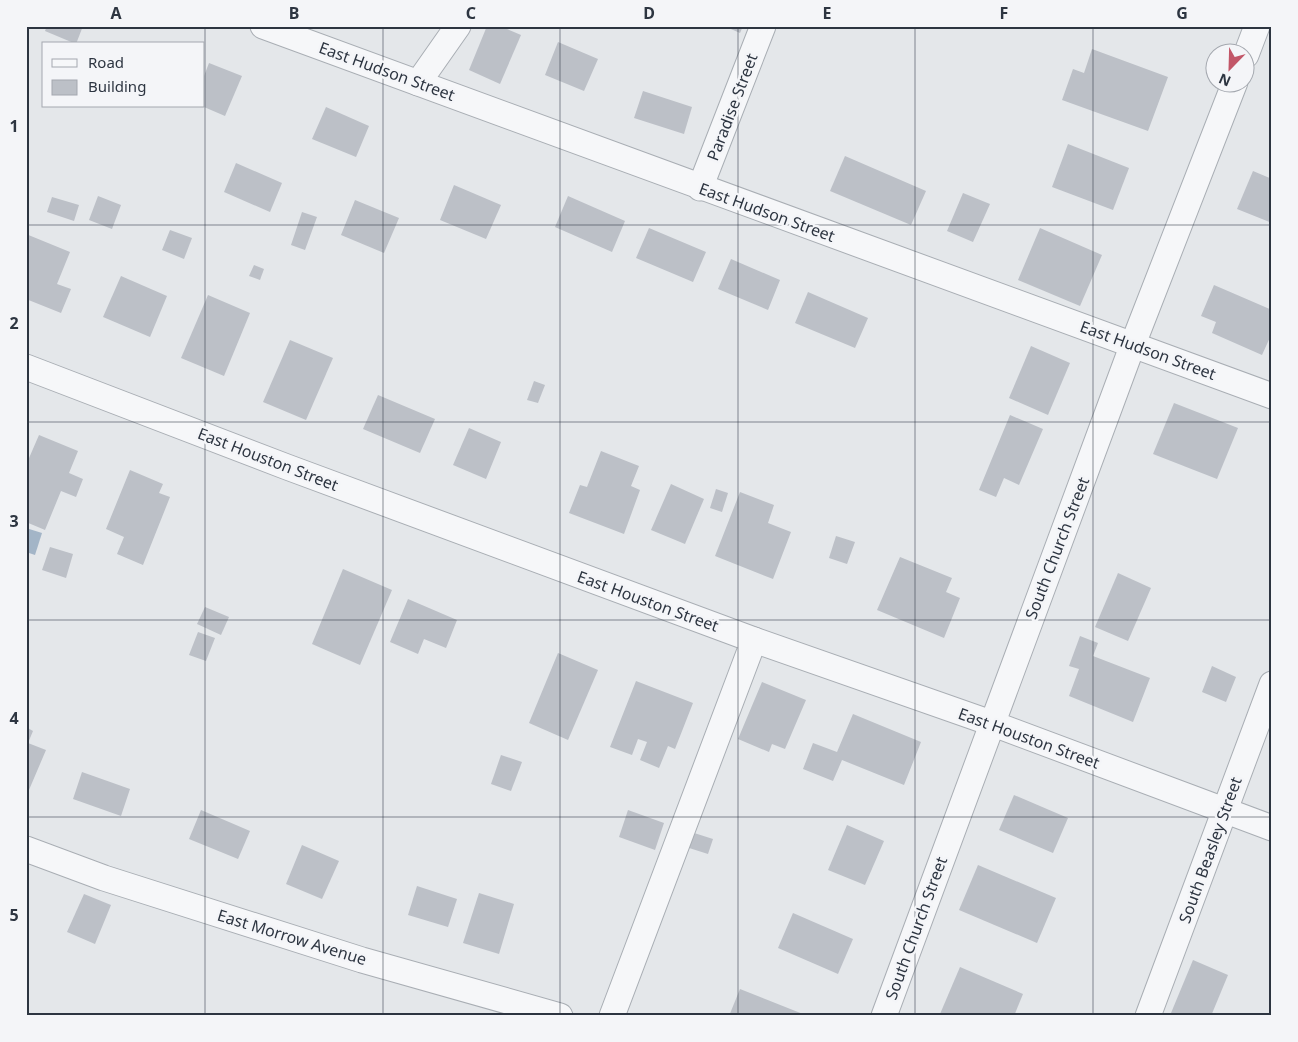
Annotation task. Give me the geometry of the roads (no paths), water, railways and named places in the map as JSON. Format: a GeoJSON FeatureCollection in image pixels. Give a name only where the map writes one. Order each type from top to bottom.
{"type":"FeatureCollection","features":[{"type":"Feature","properties":{"kind":"street","name":"East Hudson Street"},"geometry":{"type":"LineString","coordinates":[[263,26],[700,188],[1272,396]]}},
{"type":"Feature","properties":{"kind":"street"},"geometry":{"type":"LineString","coordinates":[[418,83],[458,26]]}},
{"type":"Feature","properties":{"kind":"street","name":"Paradise Street"},"geometry":{"type":"LineString","coordinates":[[700,188],[763,26]]}},
{"type":"Feature","properties":{"kind":"street"},"geometry":{"type":"LineString","coordinates":[[1251,42],[1257,26]]}},
{"type":"Feature","properties":{"kind":"street","name":"South Church Street"},"geometry":{"type":"LineString","coordinates":[[884,1016],[1133,344],[1231,92]]}},
{"type":"Feature","properties":{"kind":"street","name":"East Houston Street"},"geometry":{"type":"LineString","coordinates":[[26,367],[287,467],[754,640],[991,723],[1272,828]]}},
{"type":"Feature","properties":{"kind":"street"},"geometry":{"type":"LineString","coordinates":[[612,1016],[754,640]]}},
{"type":"Feature","properties":{"kind":"street","name":"South Beasley Street"},"geometry":{"type":"LineString","coordinates":[[1148,1016],[1272,684]]}},
{"type":"Feature","properties":{"kind":"street","name":"East Morrow Avenue"},"geometry":{"type":"LineString","coordinates":[[26,849],[104,878],[362,960],[560,1016]]}},
{"type":"Feature","properties":{"kind":"water"},"geometry":{"type":"Polygon","coordinates":[[[26,528],[42,533],[35,555],[26,552],[26,528]]]}}]}
